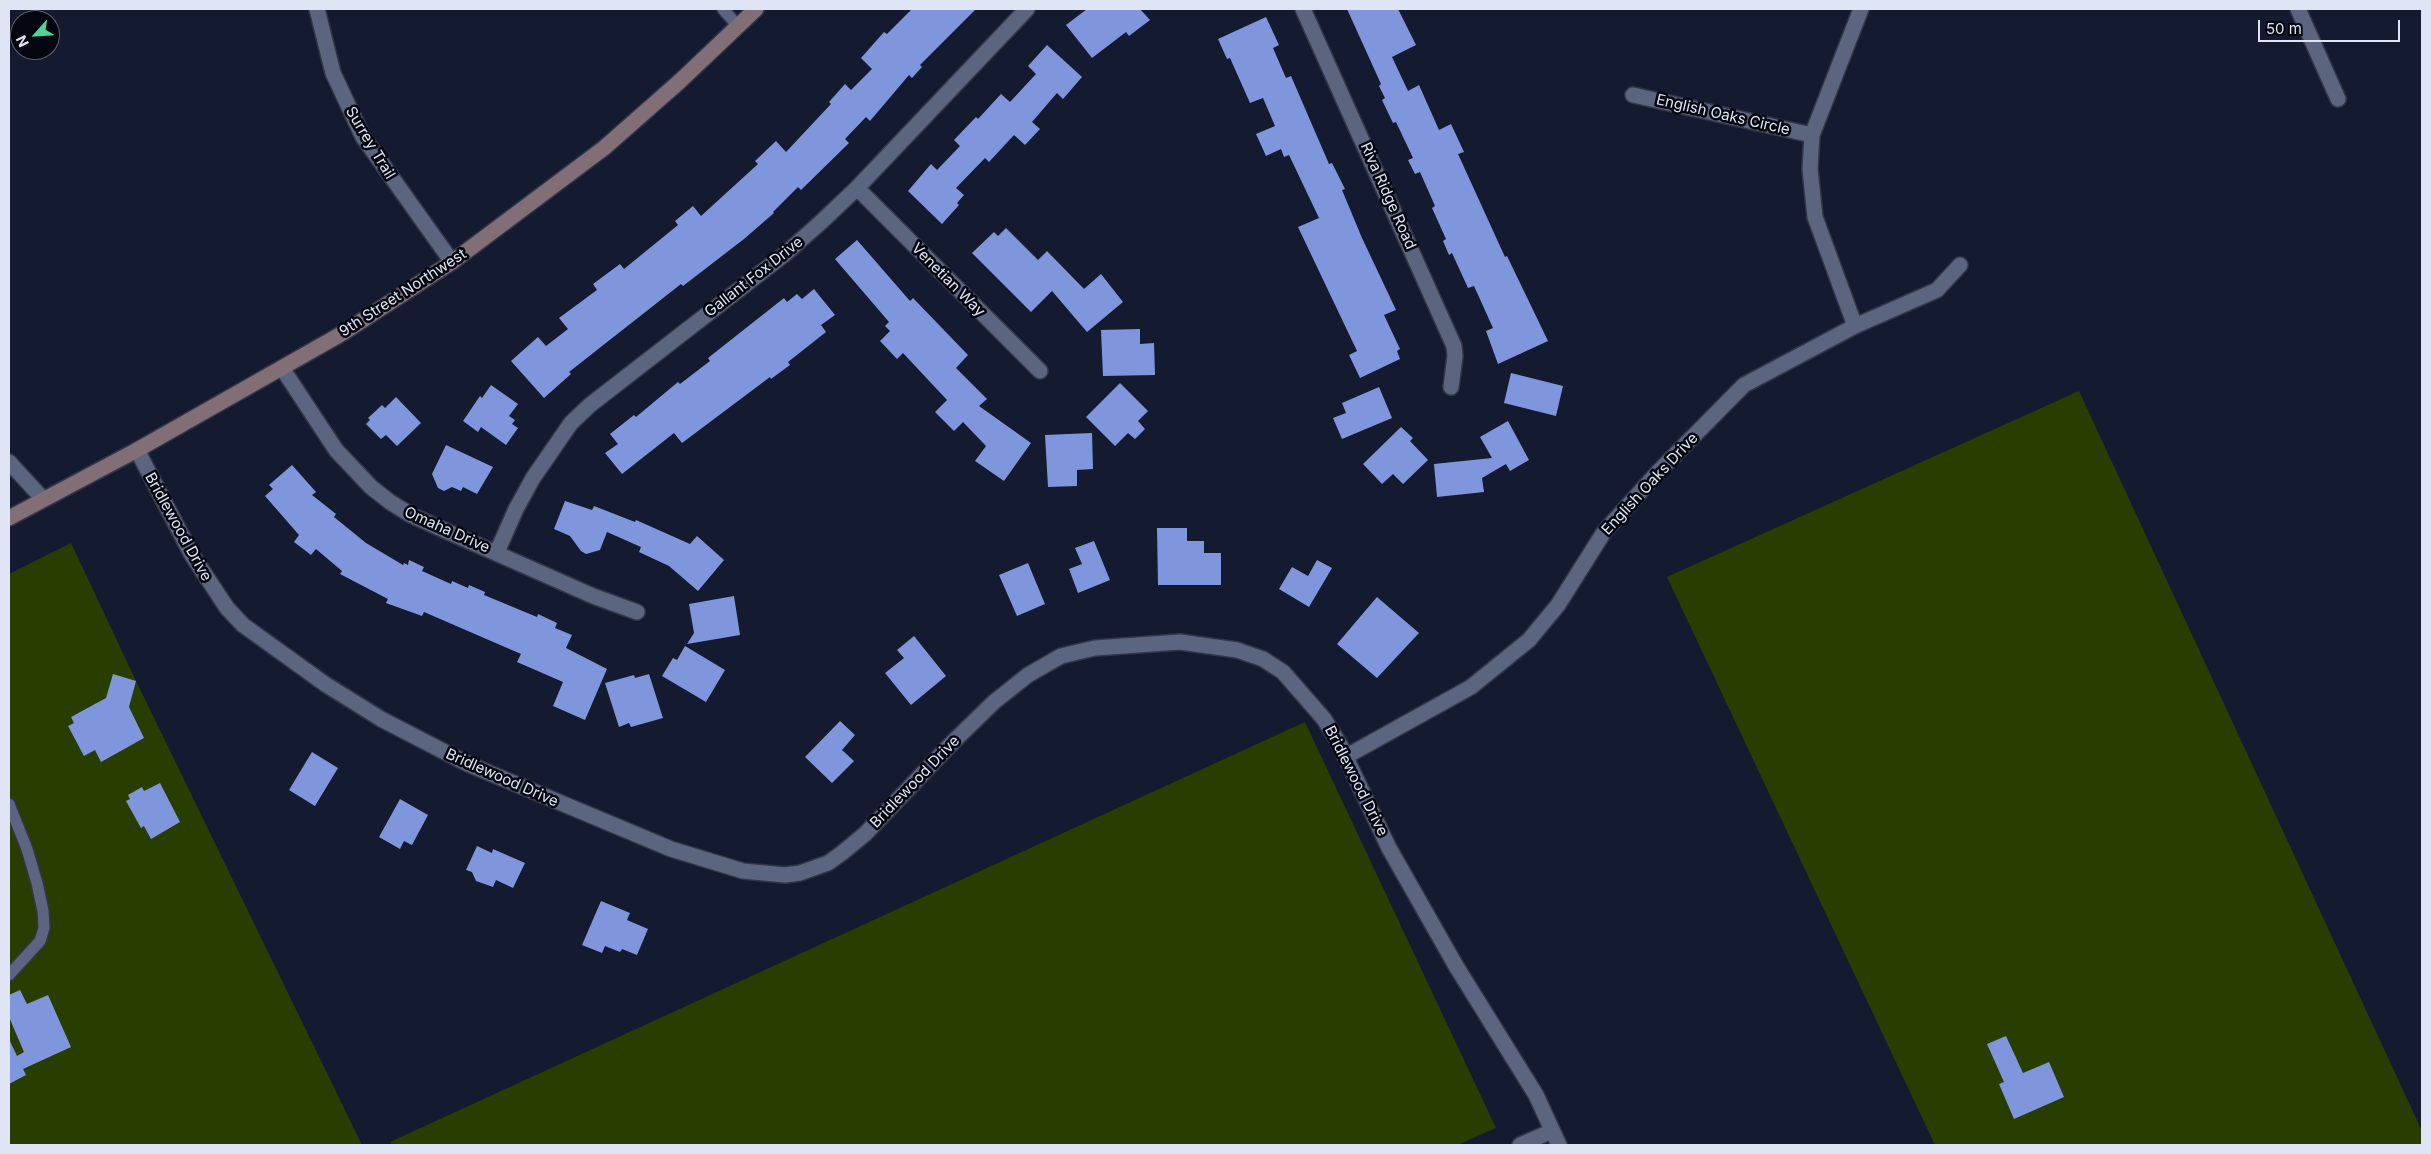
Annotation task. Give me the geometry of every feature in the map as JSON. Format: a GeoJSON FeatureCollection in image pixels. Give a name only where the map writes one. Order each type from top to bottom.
{"type":"FeatureCollection","features":[{"type":"Feature","properties":{"kind":"street","name":"Surrey Trail"},"geometry":{"type":"LineString","coordinates":[[317,9],[333,73],[363,137],[452,262]]}},
{"type":"Feature","properties":{"kind":"street","name":"9th Street Northwest"},"geometry":{"type":"LineString","coordinates":[[9,518],[137,450],[394,302],[452,262],[604,148],[679,82],[756,9]]}},
{"type":"Feature","properties":{"kind":"street","name":"Gallant Fox Drive"},"geometry":{"type":"LineString","coordinates":[[497,552],[516,509],[533,478],[571,423],[590,405],[785,254],[857,188],[1027,9]]}},
{"type":"Feature","properties":{"kind":"street","name":"Riva Ridge Road"},"geometry":{"type":"LineString","coordinates":[[1303,9],[1454,346],[1456,356],[1451,387]]}},
{"type":"Feature","properties":{"kind":"street"},"geometry":{"type":"LineString","coordinates":[[1855,326],[1815,217],[1810,169],[1812,135],[1861,9]]}},
{"type":"Feature","properties":{"kind":"street"},"geometry":{"type":"LineString","coordinates":[[2298,9],[2338,99]]}},
{"type":"Feature","properties":{"kind":"street","name":"English Oaks Circle"},"geometry":{"type":"LineString","coordinates":[[1634,95],[1812,135]]}},
{"type":"Feature","properties":{"kind":"street","name":"Venetian Way"},"geometry":{"type":"LineString","coordinates":[[857,188],[1040,371]]}},
{"type":"Feature","properties":{"kind":"street","name":"English Oaks Drive"},"geometry":{"type":"LineString","coordinates":[[1345,758],[1471,687],[1529,640],[1558,605],[1604,532],[1659,471],[1744,385],[1855,326],[1937,290],[1960,265]]}},
{"type":"Feature","properties":{"kind":"street","name":"Omaha Drive"},"geometry":{"type":"LineString","coordinates":[[282,368],[336,450],[371,487],[411,515],[584,592],[637,612]]}},
{"type":"Feature","properties":{"kind":"street","name":"Bridlewood Drive"},"geometry":{"type":"LineString","coordinates":[[137,450],[192,555],[227,608],[243,625],[325,684],[381,719],[468,764],[671,848],[743,871],[785,876],[828,863],[865,834],[952,742],[994,702],[1045,664],[1061,656],[1095,648],[1180,642],[1237,650],[1263,659],[1283,672],[1324,719],[1389,848],[1456,966],[1536,1095],[1559,1145]]}},
{"type":"Feature","properties":{"kind":"street"},"geometry":{"type":"LineString","coordinates":[[9,462],[43,499]]}},
{"type":"Feature","properties":{"kind":"street"},"geometry":{"type":"LineString","coordinates":[[1520,1145],[1552,1131]]}},
{"type":"Feature","properties":{"kind":"lane"},"geometry":{"type":"LineString","coordinates":[[723,9],[738,26]]}},
{"type":"Feature","properties":{"kind":"lane"},"geometry":{"type":"LineString","coordinates":[[9,804],[27,849],[37,883],[43,911],[44,928],[40,941],[9,975]]}},
{"type":"Feature","properties":{"kind":"green space"},"geometry":{"type":"Polygon","coordinates":[[[2079,391],[2422,1131],[2422,1145],[1935,1145],[1667,577],[2079,391]]]}},
{"type":"Feature","properties":{"kind":"green space"},"geometry":{"type":"Polygon","coordinates":[[[71,543],[136,681],[362,1145],[9,1145],[9,574],[71,543]]]}},
{"type":"Feature","properties":{"kind":"green space"},"geometry":{"type":"Polygon","coordinates":[[[1305,722],[1496,1128],[1457,1145],[392,1145],[390,1142],[1305,722]]]}},
{"type":"Feature","properties":{"kind":"building"},"geometry":{"type":"Polygon","coordinates":[[[912,9],[976,9],[920,65],[922,67],[912,78],[909,75],[870,121],[866,117],[845,139],[849,143],[801,190],[798,187],[774,213],[744,239],[683,286],[681,284],[569,372],[571,374],[544,398],[511,361],[538,337],[546,346],[568,329],[559,318],[597,290],[593,284],[620,264],[624,269],[678,225],[675,221],[693,206],[701,216],[758,164],[755,161],[776,141],[786,152],[831,104],[829,102],[845,84],[851,90],[872,69],[861,58],[884,32],[887,34],[912,9]]]}},
{"type":"Feature","properties":{"kind":"building"},"geometry":{"type":"Polygon","coordinates":[[[1087,9],[1140,9],[1150,20],[1129,36],[1126,32],[1092,58],[1066,25],[1087,9]]]}},
{"type":"Feature","properties":{"kind":"building"},"geometry":{"type":"Polygon","coordinates":[[[1347,9],[1398,9],[1416,45],[1392,57],[1408,91],[1419,85],[1439,130],[1451,124],[1464,152],[1458,154],[1505,257],[1507,256],[1548,341],[1498,364],[1486,331],[1493,328],[1474,286],[1468,288],[1452,253],[1449,255],[1443,241],[1446,239],[1432,208],[1435,206],[1420,172],[1415,174],[1408,160],[1413,158],[1396,122],[1393,123],[1382,100],[1385,98],[1379,86],[1381,84],[1347,9]]]}},
{"type":"Feature","properties":{"kind":"building"},"geometry":{"type":"Polygon","coordinates":[[[1266,17],[1279,45],[1273,48],[1286,78],[1291,76],[1329,164],[1332,163],[1345,189],[1342,190],[1362,238],[1396,310],[1384,315],[1400,349],[1397,351],[1400,359],[1360,378],[1349,355],[1357,351],[1298,227],[1319,218],[1289,155],[1284,157],[1281,149],[1266,156],[1256,134],[1275,126],[1263,98],[1250,103],[1230,58],[1227,59],[1218,39],[1266,17]]]}},
{"type":"Feature","properties":{"kind":"building"},"geometry":{"type":"Polygon","coordinates":[[[1047,45],[1082,77],[1063,99],[1057,93],[1032,122],[1040,129],[1025,145],[1014,135],[989,162],[985,158],[956,188],[964,195],[957,203],[959,205],[942,224],[908,191],[931,164],[937,170],[960,146],[954,140],[976,117],[978,119],[1001,94],[1010,102],[1036,74],[1028,66],[1047,45]]]}},
{"type":"Feature","properties":{"kind":"building"},"geometry":{"type":"Polygon","coordinates":[[[1006,228],[1038,260],[1047,251],[1084,289],[1101,274],[1123,302],[1087,332],[1052,291],[1031,312],[972,253],[994,232],[998,236],[1006,228]]]}},
{"type":"Feature","properties":{"kind":"building"},"geometry":{"type":"Polygon","coordinates":[[[857,240],[910,301],[913,298],[968,355],[956,368],[987,399],[979,406],[1031,443],[1004,481],[975,461],[986,446],[963,422],[954,431],[935,412],[947,400],[903,353],[897,359],[880,341],[890,331],[885,326],[889,322],[835,259],[857,240]]]}},
{"type":"Feature","properties":{"kind":"building"},"geometry":{"type":"Polygon","coordinates":[[[814,289],[835,315],[821,325],[826,332],[788,362],[790,365],[771,379],[770,377],[682,443],[674,433],[622,474],[605,453],[618,444],[610,434],[634,415],[636,417],[678,382],[680,384],[710,361],[708,358],[784,298],[787,302],[797,294],[802,299],[814,289]]]}},
{"type":"Feature","properties":{"kind":"building"},"geometry":{"type":"Polygon","coordinates":[[[1140,329],[1140,344],[1154,343],[1155,375],[1103,376],[1101,330],[1140,329]]]}},
{"type":"Feature","properties":{"kind":"building"},"geometry":{"type":"Polygon","coordinates":[[[1511,373],[1563,386],[1556,416],[1504,403],[1511,373]]]}},
{"type":"Feature","properties":{"kind":"building"},"geometry":{"type":"Polygon","coordinates":[[[1120,383],[1148,411],[1138,421],[1145,429],[1135,439],[1128,433],[1115,446],[1086,417],[1120,383]]]}},
{"type":"Feature","properties":{"kind":"building"},"geometry":{"type":"Polygon","coordinates":[[[491,385],[518,404],[509,416],[515,420],[512,424],[518,428],[506,445],[481,427],[478,432],[463,421],[480,396],[482,398],[491,385]]]}},
{"type":"Feature","properties":{"kind":"building"},"geometry":{"type":"Polygon","coordinates":[[[1379,387],[1392,418],[1342,439],[1333,418],[1346,413],[1342,403],[1379,387]]]}},
{"type":"Feature","properties":{"kind":"building"},"geometry":{"type":"Polygon","coordinates":[[[396,397],[421,423],[397,446],[386,435],[381,439],[366,424],[370,420],[368,418],[382,405],[385,408],[396,397]]]}},
{"type":"Feature","properties":{"kind":"building"},"geometry":{"type":"Polygon","coordinates":[[[1508,421],[1529,460],[1510,471],[1506,464],[1482,478],[1484,492],[1437,497],[1434,464],[1492,458],[1480,437],[1508,421]]]}},
{"type":"Feature","properties":{"kind":"building"},"geometry":{"type":"Polygon","coordinates":[[[1401,427],[1413,438],[1410,441],[1428,460],[1403,484],[1393,474],[1382,484],[1363,464],[1401,427]]]}},
{"type":"Feature","properties":{"kind":"building"},"geometry":{"type":"Polygon","coordinates":[[[1092,433],[1093,469],[1077,470],[1077,486],[1048,487],[1045,435],[1092,433]]]}},
{"type":"Feature","properties":{"kind":"building"},"geometry":{"type":"Polygon","coordinates":[[[446,445],[493,467],[477,494],[463,487],[461,491],[452,487],[444,491],[438,488],[432,474],[446,445]]]}},
{"type":"Feature","properties":{"kind":"building"},"geometry":{"type":"Polygon","coordinates":[[[292,465],[316,492],[312,495],[336,514],[334,517],[366,543],[403,565],[404,563],[408,565],[409,560],[424,567],[422,571],[451,584],[452,581],[468,588],[469,585],[485,592],[484,595],[537,617],[538,614],[557,623],[555,628],[572,635],[566,648],[607,669],[585,720],[553,706],[563,682],[517,662],[521,654],[424,612],[422,616],[386,603],[388,599],[340,574],[342,571],[316,549],[311,555],[294,542],[299,535],[265,496],[273,489],[269,485],[292,465]]]}},
{"type":"Feature","properties":{"kind":"building"},"geometry":{"type":"Polygon","coordinates":[[[565,501],[592,510],[594,506],[635,522],[636,520],[690,544],[697,536],[724,560],[698,591],[669,566],[639,552],[641,547],[607,532],[600,550],[586,554],[581,551],[570,536],[554,529],[565,501]]]}},
{"type":"Feature","properties":{"kind":"building"},"geometry":{"type":"Polygon","coordinates":[[[1157,528],[1187,528],[1187,541],[1204,541],[1204,553],[1221,553],[1221,585],[1158,585],[1157,528]]]}},
{"type":"Feature","properties":{"kind":"building"},"geometry":{"type":"Polygon","coordinates":[[[1094,541],[1110,580],[1078,593],[1069,569],[1082,564],[1075,548],[1094,541]]]}},
{"type":"Feature","properties":{"kind":"building"},"geometry":{"type":"Polygon","coordinates":[[[1317,560],[1332,568],[1309,607],[1279,589],[1292,567],[1308,576],[1317,560]]]}},
{"type":"Feature","properties":{"kind":"building"},"geometry":{"type":"Polygon","coordinates":[[[1028,563],[1045,604],[1017,616],[999,575],[1028,563]]]}},
{"type":"Feature","properties":{"kind":"building"},"geometry":{"type":"Polygon","coordinates":[[[734,596],[740,635],[687,644],[694,633],[689,604],[734,596]]]}},
{"type":"Feature","properties":{"kind":"building"},"geometry":{"type":"Polygon","coordinates":[[[1377,597],[1419,633],[1377,678],[1337,644],[1377,597]]]}},
{"type":"Feature","properties":{"kind":"building"},"geometry":{"type":"Polygon","coordinates":[[[914,636],[946,676],[911,705],[885,673],[904,658],[897,650],[914,636]]]}},
{"type":"Feature","properties":{"kind":"building"},"geometry":{"type":"Polygon","coordinates":[[[685,646],[725,670],[706,702],[662,676],[673,658],[677,660],[685,646]]]}},
{"type":"Feature","properties":{"kind":"building"},"geometry":{"type":"Polygon","coordinates":[[[113,674],[136,681],[129,707],[144,738],[101,762],[95,750],[84,756],[68,726],[74,723],[71,717],[106,698],[113,674]]]}},
{"type":"Feature","properties":{"kind":"building"},"geometry":{"type":"Polygon","coordinates":[[[649,674],[663,718],[631,727],[629,723],[619,727],[605,683],[634,675],[635,678],[649,674]]]}},
{"type":"Feature","properties":{"kind":"building"},"geometry":{"type":"Polygon","coordinates":[[[840,721],[855,735],[842,750],[854,761],[832,783],[805,757],[840,721]]]}},
{"type":"Feature","properties":{"kind":"building"},"geometry":{"type":"Polygon","coordinates":[[[312,752],[338,768],[315,806],[289,790],[312,752]]]}},
{"type":"Feature","properties":{"kind":"building"},"geometry":{"type":"Polygon","coordinates":[[[160,783],[180,822],[151,839],[144,826],[141,828],[126,801],[130,799],[128,795],[142,787],[144,791],[160,783]]]}},
{"type":"Feature","properties":{"kind":"building"},"geometry":{"type":"Polygon","coordinates":[[[400,799],[428,815],[412,845],[404,841],[400,849],[379,837],[400,799]]]}},
{"type":"Feature","properties":{"kind":"building"},"geometry":{"type":"Polygon","coordinates":[[[477,846],[492,853],[493,849],[525,863],[513,888],[496,880],[493,887],[476,881],[472,872],[466,870],[477,846]]]}},
{"type":"Feature","properties":{"kind":"building"},"geometry":{"type":"Polygon","coordinates":[[[601,901],[630,913],[627,920],[648,929],[637,955],[622,949],[620,952],[605,946],[602,953],[582,945],[601,901]]]}},
{"type":"Feature","properties":{"kind":"building"},"geometry":{"type":"Polygon","coordinates":[[[20,990],[27,1004],[48,995],[71,1047],[23,1069],[26,1075],[9,1084],[9,1039],[17,1056],[24,1052],[9,1017],[9,995],[20,990]]]}},
{"type":"Feature","properties":{"kind":"building"},"geometry":{"type":"Polygon","coordinates":[[[2006,1036],[2023,1073],[2049,1062],[2064,1097],[2014,1119],[1999,1084],[2004,1082],[1987,1044],[2006,1036]]]}}]}
